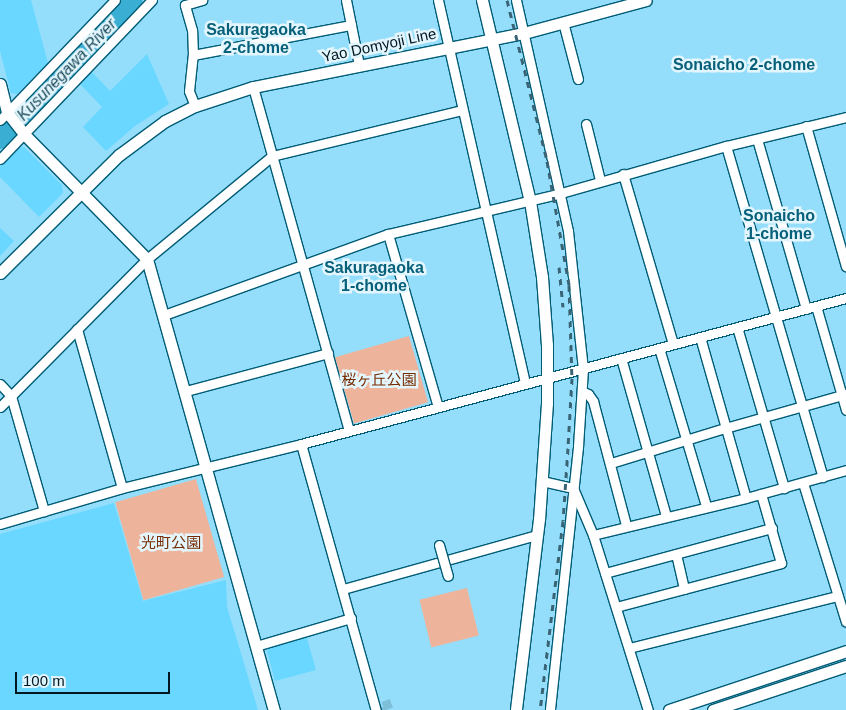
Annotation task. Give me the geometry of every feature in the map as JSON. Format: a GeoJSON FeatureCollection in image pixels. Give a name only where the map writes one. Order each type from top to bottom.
{"type":"FeatureCollection","features":[{"type":"Feature","properties":{"kind":"street"},"geometry":{"type":"LineString","coordinates":[[4,116],[115,0]]}},
{"type":"Feature","properties":{"kind":"street"},"geometry":{"type":"LineString","coordinates":[[0,160],[152,0]]}},
{"type":"Feature","properties":{"kind":"street"},"geometry":{"type":"LineString","coordinates":[[195,106],[189,91],[193,55],[192,30],[182,2],[202,0]]}},
{"type":"Feature","properties":{"kind":"street"},"geometry":{"type":"LineString","coordinates":[[346,0],[359,65]]}},
{"type":"Feature","properties":{"kind":"street"},"geometry":{"type":"LineString","coordinates":[[438,0],[450,46],[462,110],[525,383]]}},
{"type":"Feature","properties":{"kind":"street"},"geometry":{"type":"LineString","coordinates":[[482,0],[530,201],[542,277],[547,378],[542,481],[537,535],[516,710]]}},
{"type":"Feature","properties":{"kind":"street"},"geometry":{"type":"LineString","coordinates":[[516,0],[561,193],[575,282],[583,369],[573,488],[550,710]]}},
{"type":"Feature","properties":{"kind":"street","name":"Yao Domyoji Line"},"geometry":{"type":"LineString","coordinates":[[0,273],[119,155],[141,137],[195,106],[253,86],[524,33],[646,0]]}},
{"type":"Feature","properties":{"kind":"street"},"geometry":{"type":"LineString","coordinates":[[563,22],[578,79]]}},
{"type":"Feature","properties":{"kind":"street"},"geometry":{"type":"LineString","coordinates":[[193,55],[351,25]]}},
{"type":"Feature","properties":{"kind":"street"},"geometry":{"type":"LineString","coordinates":[[0,84],[4,116],[82,191],[147,259],[186,391],[274,710]]}},
{"type":"Feature","properties":{"kind":"street"},"geometry":{"type":"LineString","coordinates":[[253,86],[349,430]]}},
{"type":"Feature","properties":{"kind":"street"},"geometry":{"type":"LineString","coordinates":[[0,407],[147,259],[272,156],[462,110]]}},
{"type":"Feature","properties":{"kind":"street"},"geometry":{"type":"LineString","coordinates":[[164,315],[388,234],[487,212],[726,146],[846,117]]}},
{"type":"Feature","properties":{"kind":"street"},"geometry":{"type":"LineString","coordinates":[[586,124],[600,180]]}},
{"type":"Feature","properties":{"kind":"street"},"geometry":{"type":"LineString","coordinates":[[806,126],[846,266]]}},
{"type":"Feature","properties":{"kind":"street"},"geometry":{"type":"LineString","coordinates":[[756,139],[806,309]]}},
{"type":"Feature","properties":{"kind":"street"},"geometry":{"type":"LineString","coordinates":[[726,146],[803,406],[822,477]]}},
{"type":"Feature","properties":{"kind":"street"},"geometry":{"type":"LineString","coordinates":[[623,174],[673,344]]}},
{"type":"Feature","properties":{"kind":"street"},"geometry":{"type":"LineString","coordinates":[[388,234],[438,407]]}},
{"type":"Feature","properties":{"kind":"street"},"geometry":{"type":"LineString","coordinates":[[0,524],[122,488],[206,469],[846,298]]}},
{"type":"Feature","properties":{"kind":"street"},"geometry":{"type":"LineString","coordinates":[[816,306],[844,395],[846,410]]}},
{"type":"Feature","properties":{"kind":"street"},"geometry":{"type":"LineString","coordinates":[[737,327],[784,488]]}},
{"type":"Feature","properties":{"kind":"street"},"geometry":{"type":"LineString","coordinates":[[78,328],[122,488]]}},
{"type":"Feature","properties":{"kind":"street"},"geometry":{"type":"LineString","coordinates":[[700,337],[724,428],[746,498]]}},
{"type":"Feature","properties":{"kind":"street"},"geometry":{"type":"LineString","coordinates":[[659,348],[706,506]]}},
{"type":"Feature","properties":{"kind":"street"},"geometry":{"type":"LineString","coordinates":[[186,391],[328,353]]}},
{"type":"Feature","properties":{"kind":"street"},"geometry":{"type":"LineString","coordinates":[[621,358],[666,516]]}},
{"type":"Feature","properties":{"kind":"street"},"geometry":{"type":"LineString","coordinates":[[0,384],[11,396],[44,511]]}},
{"type":"Feature","properties":{"kind":"street"},"geometry":{"type":"LineString","coordinates":[[582,391],[588,394],[593,401],[626,525]]}},
{"type":"Feature","properties":{"kind":"street"},"geometry":{"type":"LineString","coordinates":[[611,464],[724,428],[844,395]]}},
{"type":"Feature","properties":{"kind":"street"},"geometry":{"type":"LineString","coordinates":[[301,444],[376,710]]}},
{"type":"Feature","properties":{"kind":"street"},"geometry":{"type":"LineString","coordinates":[[593,535],[626,525],[746,498],[845,472]]}},
{"type":"Feature","properties":{"kind":"street"},"geometry":{"type":"LineString","coordinates":[[542,481],[573,488]]}},
{"type":"Feature","properties":{"kind":"street"},"geometry":{"type":"LineString","coordinates":[[803,483],[846,622]]}},
{"type":"Feature","properties":{"kind":"street"},"geometry":{"type":"LineString","coordinates":[[573,488],[593,535],[648,710]]}},
{"type":"Feature","properties":{"kind":"street"},"geometry":{"type":"LineString","coordinates":[[616,608],[781,563],[761,494]]}},
{"type":"Feature","properties":{"kind":"street"},"geometry":{"type":"LineString","coordinates":[[605,573],[772,528]]}},
{"type":"Feature","properties":{"kind":"street"},"geometry":{"type":"LineString","coordinates":[[343,589],[537,535]]}},
{"type":"Feature","properties":{"kind":"street"},"geometry":{"type":"LineString","coordinates":[[439,545],[448,576]]}},
{"type":"Feature","properties":{"kind":"street"},"geometry":{"type":"LineString","coordinates":[[676,554],[684,589]]}},
{"type":"Feature","properties":{"kind":"street"},"geometry":{"type":"LineString","coordinates":[[629,648],[837,596]]}},
{"type":"Feature","properties":{"kind":"street"},"geometry":{"type":"LineString","coordinates":[[256,646],[351,618]]}},
{"type":"Feature","properties":{"kind":"street"},"geometry":{"type":"LineString","coordinates":[[669,710],[846,651]]}},
{"type":"Feature","properties":{"kind":"street"},"geometry":{"type":"LineString","coordinates":[[713,710],[846,666]]}},
{"type":"Feature","properties":{"kind":"shaded area"},"geometry":{"type":"Polygon","coordinates":[[[0,0],[31,0],[48,63],[17,94],[11,93],[0,51],[0,0]]]}},
{"type":"Feature","properties":{"kind":"shaded area"},"geometry":{"type":"Polygon","coordinates":[[[147,54],[169,104],[135,126],[106,151],[83,127],[102,107],[80,84],[91,71],[110,91],[147,54]]]}},
{"type":"Feature","properties":{"kind":"shaded area"},"geometry":{"type":"Polygon","coordinates":[[[24,147],[62,185],[63,193],[39,217],[0,177],[0,166],[18,148],[24,147]]]}},
{"type":"Feature","properties":{"kind":"shaded area"},"geometry":{"type":"Polygon","coordinates":[[[0,228],[14,241],[0,256],[0,228]]]}},
{"type":"Feature","properties":{"kind":"shaded area"},"geometry":{"type":"Polygon","coordinates":[[[114,503],[143,601],[226,580],[227,607],[258,710],[0,710],[0,534],[114,503]]]}},
{"type":"Feature","properties":{"kind":"shaded area"},"geometry":{"type":"Polygon","coordinates":[[[306,635],[316,670],[275,681],[267,651],[269,646],[306,635]]]}},
{"type":"Feature","properties":{"kind":"green space","name":"桜ヶ丘公園"},"geometry":{"type":"Polygon","coordinates":[[[409,336],[428,402],[354,424],[335,357],[409,336]]]}},
{"type":"Feature","properties":{"kind":"green space","name":"光町公園"},"geometry":{"type":"Polygon","coordinates":[[[196,479],[224,577],[143,600],[115,502],[196,479]]]}},
{"type":"Feature","properties":{"kind":"green space"},"geometry":{"type":"Polygon","coordinates":[[[467,588],[479,636],[431,647],[419,600],[467,588]]]}},
{"type":"Feature","properties":{"kind":"waterway","name":"Kusunegawa River"},"geometry":{"type":"LineString","coordinates":[[0,139],[133,0]]}},
{"type":"Feature","properties":{"kind":"tunnel"},"geometry":{"type":"LineString","coordinates":[[381,710],[383,706],[393,702]]}},
{"type":"Feature","properties":{"kind":"railway"},"geometry":{"type":"LineString","coordinates":[[507,0],[547,161],[569,285],[572,378],[568,448],[563,521],[540,710]]}},
{"type":"Feature","properties":{"kind":"railway"},"geometry":{"type":"LineString","coordinates":[[559,267],[563,307]]}},
{"type":"Feature","properties":{"kind":"district","name":"Sakuragaoka 2-chome"},"geometry":{"type":"Point","coordinates":[256,39]}},
{"type":"Feature","properties":{"kind":"district","name":"Sonaicho 2-chome"},"geometry":{"type":"Point","coordinates":[744,65]}},
{"type":"Feature","properties":{"kind":"district","name":"Sonaicho 1-chome"},"geometry":{"type":"Point","coordinates":[779,225]}},
{"type":"Feature","properties":{"kind":"district","name":"Sakuragaoka 1-chome"},"geometry":{"type":"Point","coordinates":[374,277]}}]}
